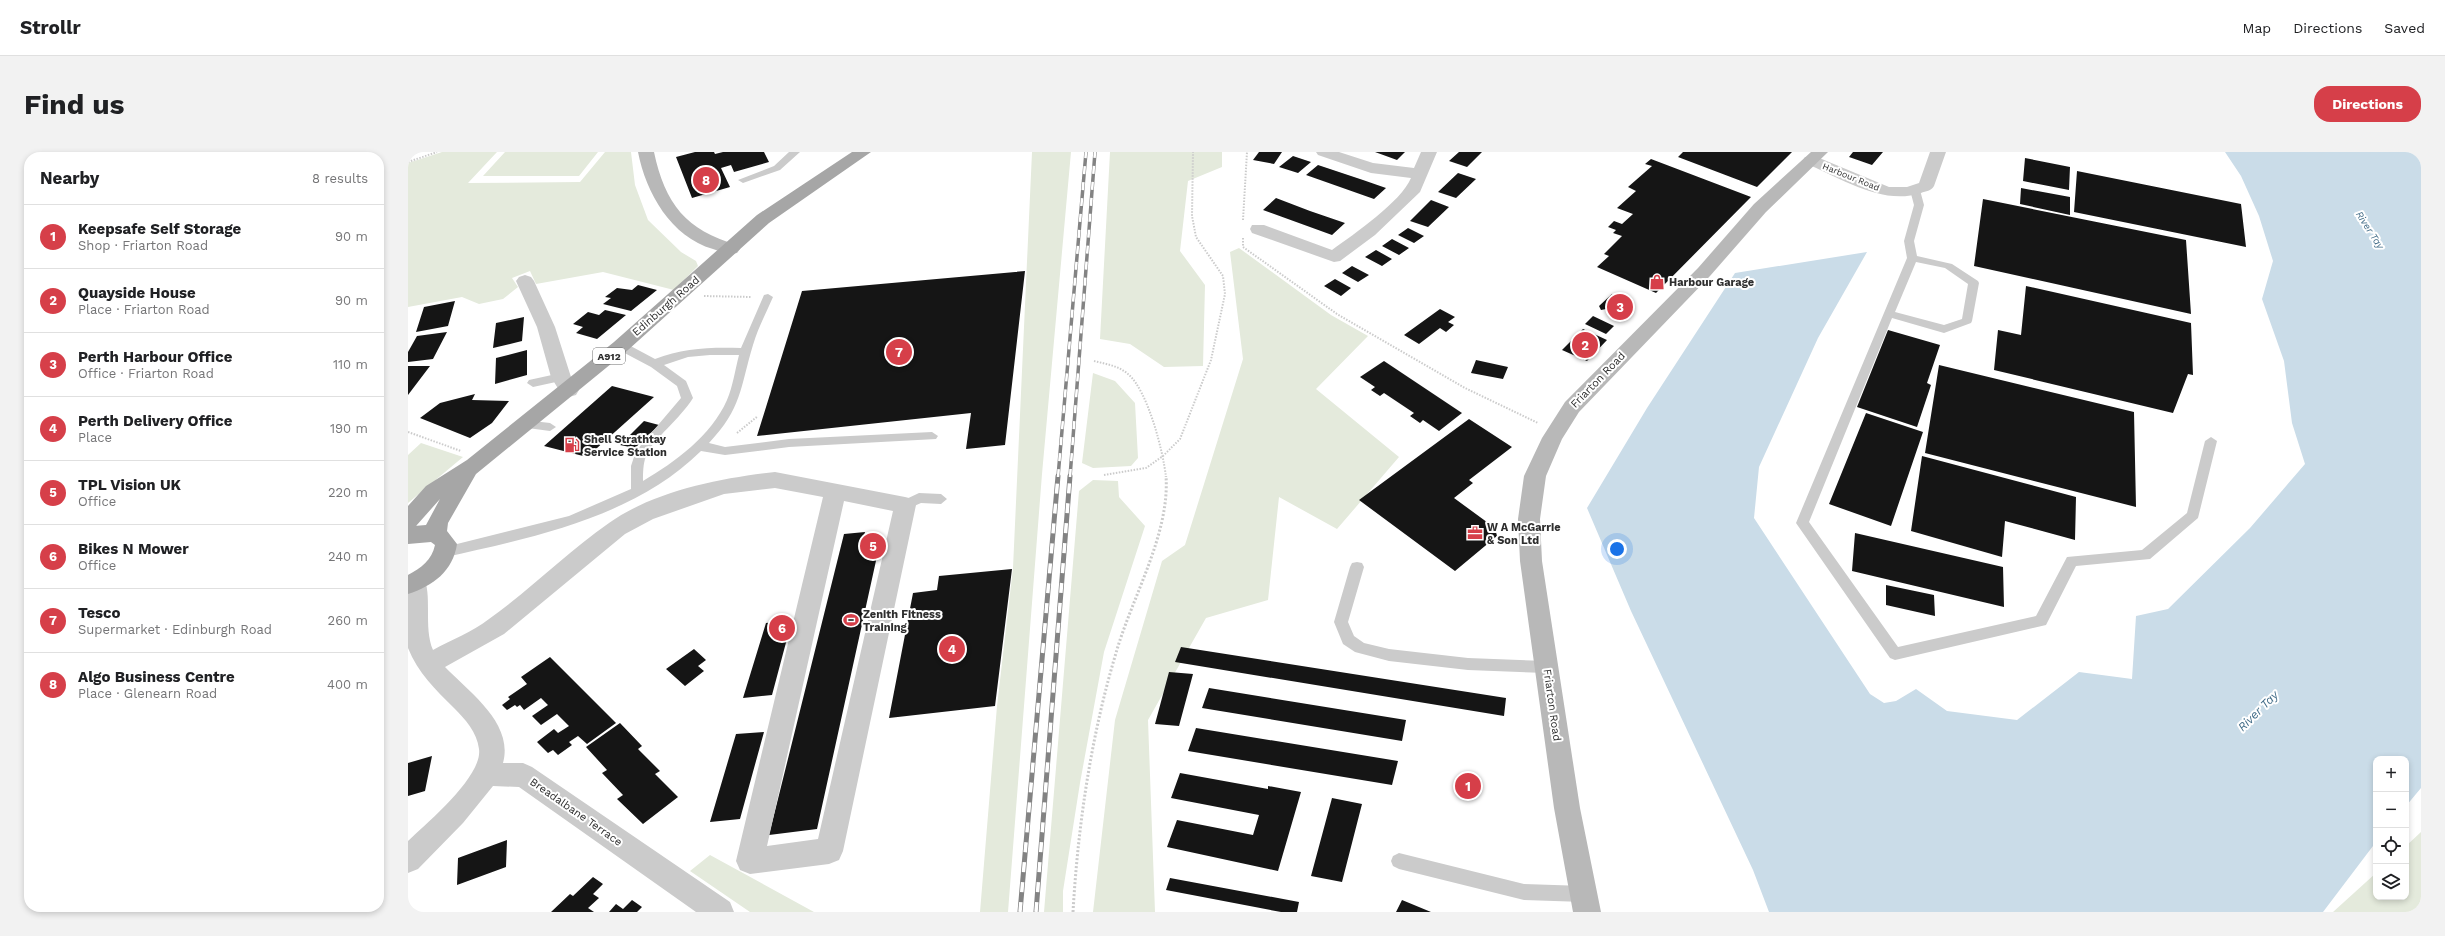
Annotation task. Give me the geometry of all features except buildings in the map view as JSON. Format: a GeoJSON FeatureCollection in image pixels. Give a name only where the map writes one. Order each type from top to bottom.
{"type":"FeatureCollection","features":[{"type":"Feature","properties":{"kind":"main road","name":"Edinburgh Road"},"geometry":{"type":"LineString","coordinates":[[408,520],[434,492],[478,461],[524,424],[565,383],[621,346],[764,219],[862,152]]}},
{"type":"Feature","properties":{"kind":"main road","name":"Edinburgh Road"},"geometry":{"type":"LineString","coordinates":[[441,543],[437,522],[450,499],[478,461]]}},
{"type":"Feature","properties":{"kind":"main road"},"geometry":{"type":"LineString","coordinates":[[408,536],[426,533],[441,543],[433,570],[411,584]]}},
{"type":"Feature","properties":{"kind":"street"},"geometry":{"type":"LineString","coordinates":[[646,152],[657,189],[679,221],[702,239],[731,249]]}},
{"type":"Feature","properties":{"kind":"street"},"geometry":{"type":"LineString","coordinates":[[1324,152],[1371,168],[1421,174]]}},
{"type":"Feature","properties":{"kind":"street"},"geometry":{"type":"LineString","coordinates":[[1258,229],[1334,257],[1369,231],[1414,189],[1429,152]]}},
{"type":"Feature","properties":{"kind":"street"},"geometry":{"type":"LineString","coordinates":[[1916,190],[1926,186],[1938,152]]}},
{"type":"Feature","properties":{"kind":"street","name":"Harbour Road"},"geometry":{"type":"LineString","coordinates":[[1815,156],[1887,192],[1908,192],[1916,190]]}},
{"type":"Feature","properties":{"kind":"street","name":"Friarton Road"},"geometry":{"type":"LineString","coordinates":[[1586,903],[1567,808],[1531,561],[1529,519],[1535,476],[1556,432],[1572,407],[1704,272],[1760,208],[1815,156]]}},
{"type":"Feature","properties":{"kind":"street"},"geometry":{"type":"LineString","coordinates":[[525,281],[546,327],[565,383]]}},
{"type":"Feature","properties":{"kind":"street"},"geometry":{"type":"LineString","coordinates":[[428,665],[496,627],[521,608],[598,542],[645,513],[724,486],[775,480],[835,493],[905,505],[828,851],[750,861],[835,493]]}},
{"type":"Feature","properties":{"kind":"street"},"geometry":{"type":"LineString","coordinates":[[408,860],[454,814],[487,774],[493,748],[489,733],[480,720],[428,665],[415,635],[411,584]]}},
{"type":"Feature","properties":{"kind":"street","name":"Breadalbane Terrace"},"geometry":{"type":"LineString","coordinates":[[487,774],[523,775],[720,912]]}},
{"type":"Feature","properties":{"kind":"lane"},"geometry":{"type":"LineString","coordinates":[[743,180],[777,168],[795,152]]}},
{"type":"Feature","properties":{"kind":"lane"},"geometry":{"type":"LineString","coordinates":[[1916,190],[1919,205],[1909,241],[1912,258],[1802,523],[1895,654],[2041,621],[2072,561],[2145,555],[2193,515],[2211,441]]}},
{"type":"Feature","properties":{"kind":"lane"},"geometry":{"type":"LineString","coordinates":[[1889,314],[1944,329],[1967,321],[1974,283],[1948,266],[1912,258]]}},
{"type":"Feature","properties":{"kind":"lane"},"geometry":{"type":"LineString","coordinates":[[441,543],[559,525],[599,510],[637,492],[664,475],[700,446],[718,424],[733,399],[752,329],[768,297]]}},
{"type":"Feature","properties":{"kind":"lane"},"geometry":{"type":"LineString","coordinates":[[621,346],[655,364],[682,384],[687,398],[681,411],[642,451],[639,458],[637,492]]}},
{"type":"Feature","properties":{"kind":"lane"},"geometry":{"type":"LineString","coordinates":[[655,364],[689,352],[714,350],[745,352]]}},
{"type":"Feature","properties":{"kind":"lane"},"geometry":{"type":"LineString","coordinates":[[533,383],[565,383]]}},
{"type":"Feature","properties":{"kind":"lane"},"geometry":{"type":"LineString","coordinates":[[524,424],[550,426]]}},
{"type":"Feature","properties":{"kind":"lane"},"geometry":{"type":"LineString","coordinates":[[700,446],[725,451],[788,443],[932,436]]}},
{"type":"Feature","properties":{"kind":"lane"},"geometry":{"type":"LineString","coordinates":[[905,505],[919,498],[941,499]]}},
{"type":"Feature","properties":{"kind":"lane"},"geometry":{"type":"LineString","coordinates":[[1357,567],[1341,622],[1348,640],[1360,648],[1389,655],[1468,664],[1547,667]]}},
{"type":"Feature","properties":{"kind":"lane"},"geometry":{"type":"LineString","coordinates":[[1399,861],[1524,892],[1586,903]]}},
{"type":"Feature","properties":{"kind":"path"},"geometry":{"type":"LineString","coordinates":[[408,162],[437,152]]}},
{"type":"Feature","properties":{"kind":"path"},"geometry":{"type":"LineString","coordinates":[[1104,475],[1146,468],[1163,456],[1180,439],[1212,360],[1225,294],[1223,276],[1196,237],[1192,216],[1194,185],[1193,152]]}},
{"type":"Feature","properties":{"kind":"path"},"geometry":{"type":"LineString","coordinates":[[1247,152],[1242,224],[1243,247],[1337,314],[1465,388],[1556,432]]}},
{"type":"Feature","properties":{"kind":"path"},"geometry":{"type":"LineString","coordinates":[[1242,224],[1258,229]]}},
{"type":"Feature","properties":{"kind":"path"},"geometry":{"type":"LineString","coordinates":[[679,295],[768,297]]}},
{"type":"Feature","properties":{"kind":"path"},"geometry":{"type":"LineString","coordinates":[[1073,912],[1074,883],[1086,785],[1108,681],[1131,605],[1157,538],[1166,496],[1163,456],[1155,426],[1132,375],[1115,366],[1094,361]]}},
{"type":"Feature","properties":{"kind":"path"},"geometry":{"type":"LineString","coordinates":[[408,432],[478,461]]}},
{"type":"Feature","properties":{"kind":"shaded area"},"geometry":{"type":"Polygon","coordinates":[[[442,152],[497,152],[468,183],[580,182],[605,152],[631,152],[635,185],[648,220],[681,252],[696,261],[698,266],[674,290],[603,272],[536,284],[530,271],[512,278],[518,287],[503,299],[479,304],[462,297],[408,307],[408,163],[442,152]]]}},
{"type":"Feature","properties":{"kind":"shaded area"},"geometry":{"type":"Polygon","coordinates":[[[505,152],[598,152],[579,176],[483,176],[505,152]]]}},
{"type":"Feature","properties":{"kind":"shaded area"},"geometry":{"type":"Polygon","coordinates":[[[1032,152],[1071,152],[1042,474],[1008,912],[980,912],[997,706],[1013,568],[1032,152]]]}},
{"type":"Feature","properties":{"kind":"shaded area"},"geometry":{"type":"Polygon","coordinates":[[[1110,152],[1222,152],[1222,167],[1188,181],[1180,251],[1205,285],[1203,366],[1164,367],[1130,344],[1100,339],[1110,152]]]}},
{"type":"Feature","properties":{"kind":"shaded area"},"geometry":{"type":"Polygon","coordinates":[[[1239,248],[1331,315],[1368,336],[1316,389],[1399,457],[1337,529],[1279,497],[1268,600],[1206,618],[1148,720],[1155,912],[1093,912],[1115,720],[1162,561],[1185,545],[1243,359],[1230,252],[1239,248]]]}},
{"type":"Feature","properties":{"kind":"shaded area"},"geometry":{"type":"Polygon","coordinates":[[[1093,373],[1115,381],[1135,403],[1138,458],[1131,466],[1093,468],[1082,463],[1093,373]]]}},
{"type":"Feature","properties":{"kind":"shaded area"},"geometry":{"type":"Polygon","coordinates":[[[421,443],[463,457],[408,503],[408,455],[421,443]]]}},
{"type":"Feature","properties":{"kind":"shaded area"},"geometry":{"type":"Polygon","coordinates":[[[1093,480],[1118,481],[1119,497],[1145,526],[1104,652],[1080,783],[1063,891],[1063,912],[1044,912],[1079,491],[1093,480]]]}},
{"type":"Feature","properties":{"kind":"shaded area"},"geometry":{"type":"Polygon","coordinates":[[[2421,832],[2421,912],[2333,912],[2373,876],[2373,900],[2409,900],[2409,843],[2421,832]]]}},
{"type":"Feature","properties":{"kind":"shaded area"},"geometry":{"type":"Polygon","coordinates":[[[710,855],[814,912],[750,912],[690,871],[710,855]]]}},
{"type":"Feature","properties":{"kind":"water","name":"River Tay"},"geometry":{"type":"Polygon","coordinates":[[[2225,152],[2421,152],[2421,788],[2409,802],[2409,756],[2373,756],[2373,846],[2323,912],[1769,912],[1753,870],[1631,611],[1587,508],[1647,408],[1735,273],[1867,252],[1818,338],[1759,467],[1754,518],[1870,694],[1884,703],[1896,701],[1916,689],[1947,711],[2017,720],[2079,672],[2132,679],[2136,616],[2168,609],[2250,528],[2305,464],[2292,423],[2284,361],[2262,299],[2273,261],[2259,216],[2241,176],[2225,152]]]}},
{"type":"Feature","properties":{"kind":"railway"},"geometry":{"type":"LineString","coordinates":[[1058,477],[1086,152]]}},
{"type":"Feature","properties":{"kind":"railway"},"geometry":{"type":"LineString","coordinates":[[1070,477],[1095,152]]}},
{"type":"Feature","properties":{"kind":"railway"},"geometry":{"type":"LineString","coordinates":[[1020,912],[1058,476]]}},
{"type":"Feature","properties":{"kind":"railway"},"geometry":{"type":"LineString","coordinates":[[1036,912],[1070,476]]}},
{"type":"Feature","properties":{"kind":"place","name":"Algo Business Centre"},"geometry":{"type":"Point","coordinates":[706,180]}},
{"type":"Feature","properties":{"kind":"place","name":"Harbour Garage"},"geometry":{"type":"Point","coordinates":[1657,282]}},
{"type":"Feature","properties":{"kind":"place","name":"Perth Harbour Office"},"geometry":{"type":"Point","coordinates":[1620,307]}},
{"type":"Feature","properties":{"kind":"place","name":"Quayside House"},"geometry":{"type":"Point","coordinates":[1585,345]}},
{"type":"Feature","properties":{"kind":"place","name":"Tesco"},"geometry":{"type":"Point","coordinates":[899,352]}},
{"type":"Feature","properties":{"kind":"place","name":"Shell Strathtay Service Station"},"geometry":{"type":"Point","coordinates":[572,445]}},
{"type":"Feature","properties":{"kind":"place","name":"W A McGarrie & Son Ltd"},"geometry":{"type":"Point","coordinates":[1475,533]}},
{"type":"Feature","properties":{"kind":"place","name":"TPL Vision UK"},"geometry":{"type":"Point","coordinates":[873,546]}},
{"type":"Feature","properties":{"kind":"place","name":"Zenith Fitness Training"},"geometry":{"type":"Point","coordinates":[851,620]}},
{"type":"Feature","properties":{"kind":"place","name":"Bikes N Mower"},"geometry":{"type":"Point","coordinates":[782,628]}},
{"type":"Feature","properties":{"kind":"place","name":"Perth Delivery Office"},"geometry":{"type":"Point","coordinates":[952,649]}},
{"type":"Feature","properties":{"kind":"place","name":"Keepsafe Self Storage"},"geometry":{"type":"Point","coordinates":[1468,786]}}]}
